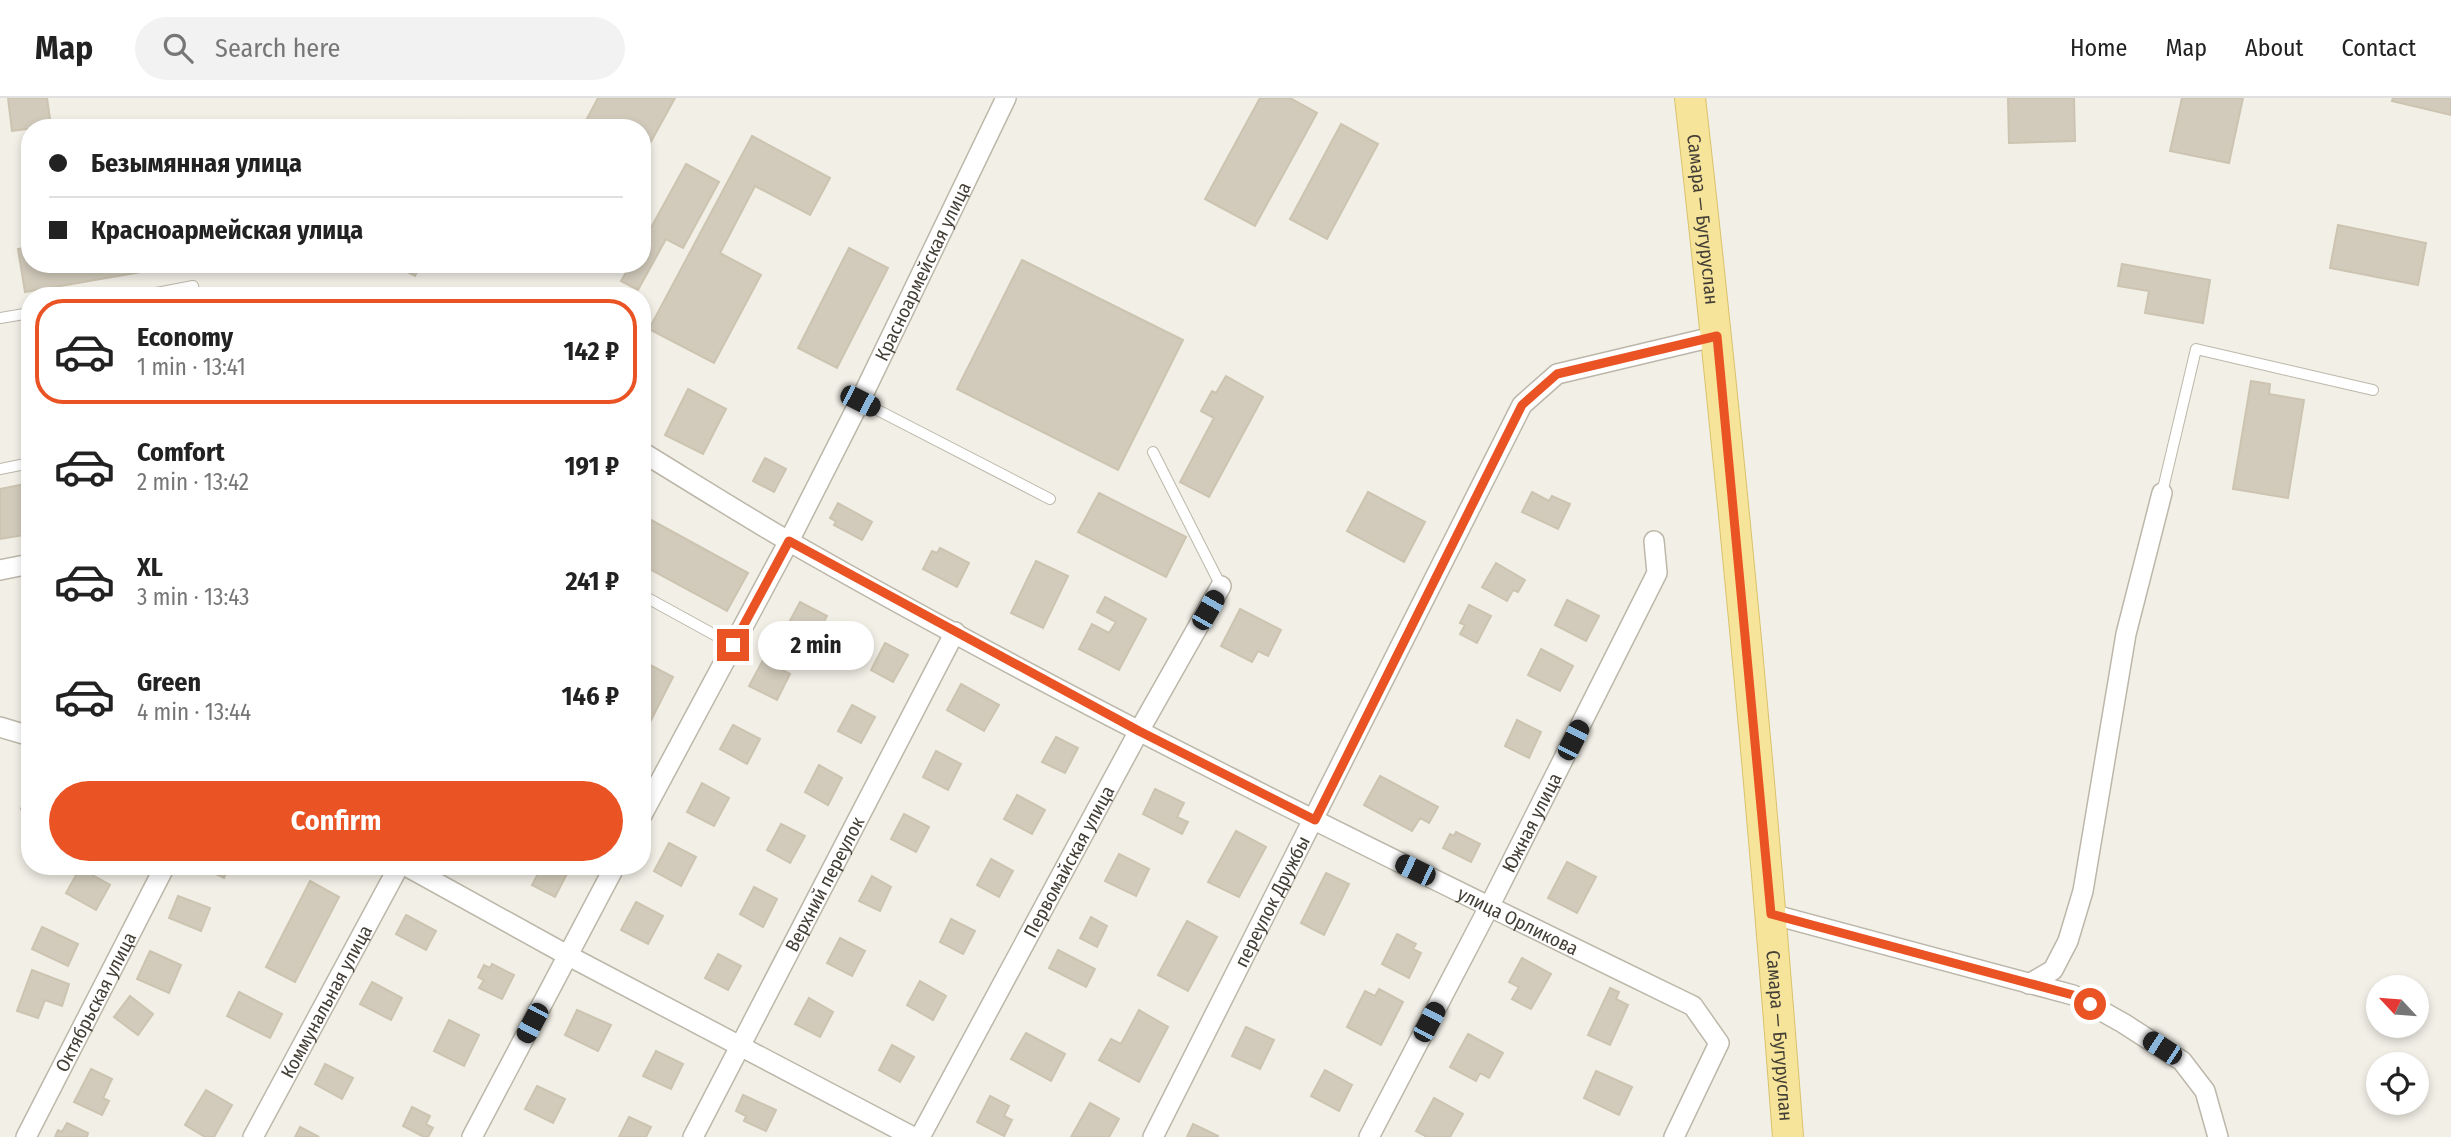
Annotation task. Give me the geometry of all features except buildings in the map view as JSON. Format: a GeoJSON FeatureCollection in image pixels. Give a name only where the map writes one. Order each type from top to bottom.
{"type":"FeatureCollection","features":[{"type":"Feature","properties":{"kind":"main road","name":"Самара — Бугуруслан"},"geometry":{"type":"LineString","coordinates":[[1689,98],[1717,336],[1771,914],[1788,1137]]}},
{"type":"Feature","properties":{"kind":"street","name":"Красноармейская улица"},"geometry":{"type":"LineString","coordinates":[[651,798],[789,541],[860,401],[1006,98]]}},
{"type":"Feature","properties":{"kind":"street","name":"переулок Дружбы"},"geometry":{"type":"LineString","coordinates":[[1153,1137],[1522,405],[1557,374],[1717,336]]}},
{"type":"Feature","properties":{"kind":"street","name":"улица Орликова"},"geometry":{"type":"LineString","coordinates":[[651,457],[789,541],[1139,731],[1693,1006],[1718,1043],[1674,1137]]}},
{"type":"Feature","properties":{"kind":"street"},"geometry":{"type":"LineString","coordinates":[[2029,984],[2053,970],[2068,941],[2082,891],[2126,634],[2162,493]]}},
{"type":"Feature","properties":{"kind":"street","name":"Южная улица"},"geometry":{"type":"LineString","coordinates":[[1369,1137],[1489,907],[1657,573],[1654,541]]}},
{"type":"Feature","properties":{"kind":"street"},"geometry":{"type":"LineString","coordinates":[[0,570],[21,566]]}},
{"type":"Feature","properties":{"kind":"street","name":"Первомайская улица"},"geometry":{"type":"LineString","coordinates":[[920,1137],[1139,731],[1221,586]]}},
{"type":"Feature","properties":{"kind":"street","name":"Верхний переулок"},"geometry":{"type":"LineString","coordinates":[[693,1137],[955,632]]}},
{"type":"Feature","properties":{"kind":"street"},"geometry":{"type":"LineString","coordinates":[[0,727],[21,733]]}},
{"type":"Feature","properties":{"kind":"street","name":"Октябрьская улица"},"geometry":{"type":"LineString","coordinates":[[26,1137],[160,875]]}},
{"type":"Feature","properties":{"kind":"street","name":"Коммунальная улица"},"geometry":{"type":"LineString","coordinates":[[253,1137],[394,875]]}},
{"type":"Feature","properties":{"kind":"street"},"geometry":{"type":"LineString","coordinates":[[422,875],[913,1137]]}},
{"type":"Feature","properties":{"kind":"street"},"geometry":{"type":"LineString","coordinates":[[472,1137],[610,875]]}},
{"type":"Feature","properties":{"kind":"street"},"geometry":{"type":"LineString","coordinates":[[1771,914],[2073,995],[2182,1061],[2205,1091],[2218,1137]]}},
{"type":"Feature","properties":{"kind":"lane"},"geometry":{"type":"LineString","coordinates":[[0,318],[21,314]]}},
{"type":"Feature","properties":{"kind":"lane"},"geometry":{"type":"LineString","coordinates":[[2162,493],[2196,349],[2373,390]]}},
{"type":"Feature","properties":{"kind":"lane"},"geometry":{"type":"LineString","coordinates":[[860,401],[1050,499]]}},
{"type":"Feature","properties":{"kind":"lane"},"geometry":{"type":"LineString","coordinates":[[1153,452],[1221,586]]}},
{"type":"Feature","properties":{"kind":"lane"},"geometry":{"type":"LineString","coordinates":[[0,468],[21,465]]}},
{"type":"Feature","properties":{"kind":"lane"},"geometry":{"type":"LineString","coordinates":[[651,600],[733,645]]}},
{"type":"Feature","properties":{"kind":"route"},"geometry":{"type":"LineString","coordinates":[[733,645],[789,541],[1139,731],[1315,820],[1522,405],[1557,374],[1717,336],[1771,914],[2073,995],[2090,1004]]}}]}
